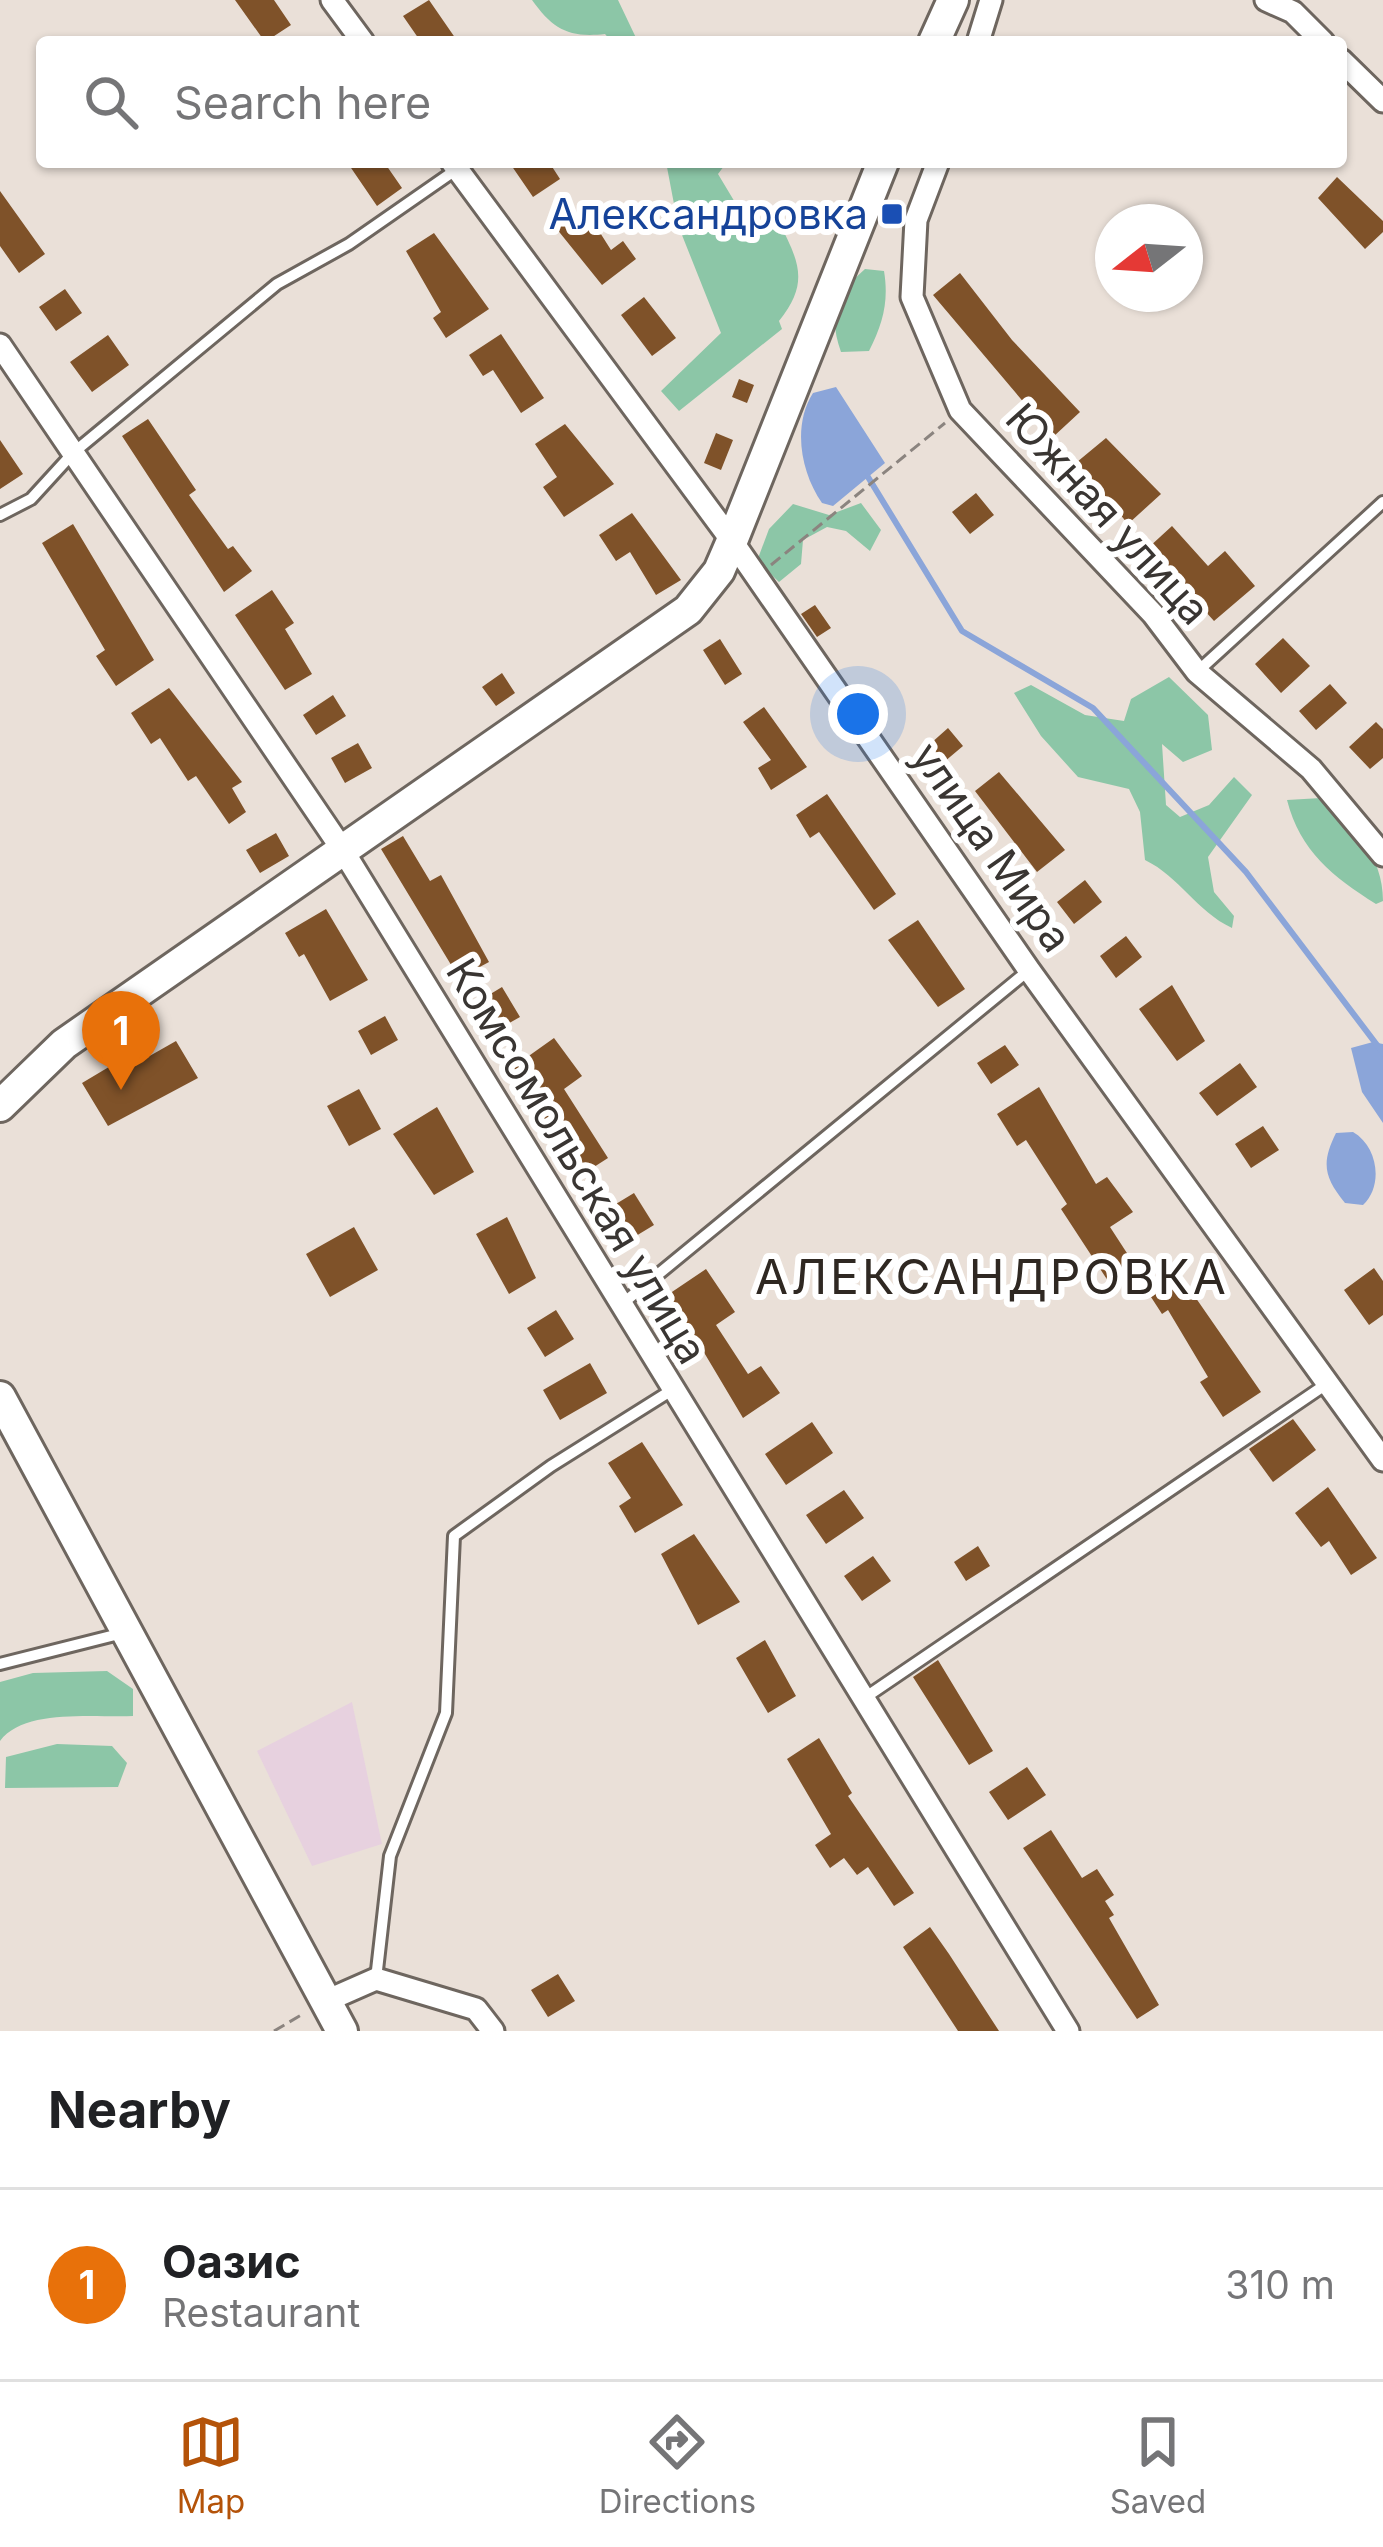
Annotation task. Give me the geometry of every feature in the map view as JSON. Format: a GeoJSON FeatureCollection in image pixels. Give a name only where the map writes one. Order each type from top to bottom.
{"type":"FeatureCollection","features":[{"type":"Feature","properties":{"kind":"main road"},"geometry":{"type":"LineString","coordinates":[[937,36],[952,0]]}},
{"type":"Feature","properties":{"kind":"main road"},"geometry":{"type":"LineString","coordinates":[[0,1106],[64,1044],[688,610],[719,571],[881,168]]}},
{"type":"Feature","properties":{"kind":"main road"},"geometry":{"type":"LineString","coordinates":[[0,1397],[342,2031]]}},
{"type":"Feature","properties":{"kind":"street"},"geometry":{"type":"LineString","coordinates":[[332,0],[359,36]]}},
{"type":"Feature","properties":{"kind":"street"},"geometry":{"type":"LineString","coordinates":[[980,36],[991,0]]}},
{"type":"Feature","properties":{"kind":"street"},"geometry":{"type":"LineString","coordinates":[[1267,0],[1293,12],[1317,36]]}},
{"type":"Feature","properties":{"kind":"street"},"geometry":{"type":"LineString","coordinates":[[1347,63],[1373,80],[1383,101]]}},
{"type":"Feature","properties":{"kind":"street","name":"улица Мира"},"geometry":{"type":"LineString","coordinates":[[455,168],[732,541],[1029,970],[1383,1460]]}},
{"type":"Feature","properties":{"kind":"street","name":"Южная улица"},"geometry":{"type":"LineString","coordinates":[[936,168],[916,220],[912,298],[960,410],[1153,614],[1197,672],[1310,770],[1383,855]]}},
{"type":"Feature","properties":{"kind":"street","name":"Комсомольская улица"},"geometry":{"type":"LineString","coordinates":[[0,345],[342,849],[1068,2031]]}},
{"type":"Feature","properties":{"kind":"street"},"geometry":{"type":"LineString","coordinates":[[326,2001],[376,1979],[476,2008],[494,2031]]}},
{"type":"Feature","properties":{"kind":"lane"},"geometry":{"type":"LineString","coordinates":[[0,515],[32,499],[73,453],[277,284],[349,244],[451,168]]}},
{"type":"Feature","properties":{"kind":"lane"},"geometry":{"type":"LineString","coordinates":[[1197,672],[1383,502]]}},
{"type":"Feature","properties":{"kind":"lane"},"geometry":{"type":"LineString","coordinates":[[620,1306],[1029,970]]}},
{"type":"Feature","properties":{"kind":"lane"},"geometry":{"type":"LineString","coordinates":[[862,1699],[1325,1385]]}},
{"type":"Feature","properties":{"kind":"lane"},"geometry":{"type":"LineString","coordinates":[[376,1979],[389,1856],[446,1713],[454,1536],[550,1466],[672,1390]]}},
{"type":"Feature","properties":{"kind":"lane"},"geometry":{"type":"LineString","coordinates":[[0,1664],[126,1633]]}},
{"type":"Feature","properties":{"kind":"path"},"geometry":{"type":"LineString","coordinates":[[757,576],[960,410]]}},
{"type":"Feature","properties":{"kind":"path"},"geometry":{"type":"LineString","coordinates":[[274,2031],[326,2001]]}},
{"type":"Feature","properties":{"kind":"shaded area"},"geometry":{"type":"Polygon","coordinates":[[[352,1702],[382,1844],[312,1866],[257,1751],[352,1702]]]}},
{"type":"Feature","properties":{"kind":"green space"},"geometry":{"type":"Polygon","coordinates":[[[532,0],[618,0],[635,36],[581,34],[547,18],[532,0]]]}},
{"type":"Feature","properties":{"kind":"green space"},"geometry":{"type":"Polygon","coordinates":[[[667,168],[722,168],[718,174],[745,219],[778,220],[798,272],[795,295],[779,321],[782,329],[679,411],[661,391],[721,333],[678,225],[667,168]]]}},
{"type":"Feature","properties":{"kind":"green space"},"geometry":{"type":"Polygon","coordinates":[[[865,269],[884,271],[881,322],[869,351],[841,352],[835,327],[837,306],[865,269]]]}},
{"type":"Feature","properties":{"kind":"green space"},"geometry":{"type":"Polygon","coordinates":[[[861,503],[881,530],[870,551],[846,531],[827,527],[803,540],[801,564],[779,582],[757,561],[769,529],[793,504],[829,515],[861,503]]]}},
{"type":"Feature","properties":{"kind":"green space"},"geometry":{"type":"Polygon","coordinates":[[[1169,677],[1208,715],[1212,750],[1183,762],[1162,744],[1166,805],[1180,817],[1209,805],[1234,777],[1252,795],[1208,857],[1214,892],[1234,916],[1232,928],[1145,860],[1140,812],[1129,789],[1078,777],[1041,736],[1014,693],[1031,685],[1085,715],[1124,721],[1131,699],[1169,677]]]}},
{"type":"Feature","properties":{"kind":"green space"},"geometry":{"type":"Polygon","coordinates":[[[1321,798],[1372,856],[1383,901],[1376,904],[1332,873],[1300,834],[1287,800],[1321,798]]]}},
{"type":"Feature","properties":{"kind":"green space"},"geometry":{"type":"Polygon","coordinates":[[[107,1671],[133,1689],[133,1716],[43,1719],[26,1723],[0,1741],[0,1682],[33,1673],[107,1671]]]}},
{"type":"Feature","properties":{"kind":"green space"},"geometry":{"type":"Polygon","coordinates":[[[57,1744],[112,1746],[127,1763],[118,1787],[5,1788],[6,1757],[57,1744]]]}},
{"type":"Feature","properties":{"kind":"water"},"geometry":{"type":"Polygon","coordinates":[[[836,387],[885,463],[833,506],[822,503],[809,478],[801,434],[813,393],[836,387]]]}},
{"type":"Feature","properties":{"kind":"water"},"geometry":{"type":"Polygon","coordinates":[[[1383,1044],[1383,1123],[1362,1092],[1351,1048],[1383,1044]]]}},
{"type":"Feature","properties":{"kind":"water"},"geometry":{"type":"Polygon","coordinates":[[[1353,1132],[1368,1147],[1375,1167],[1374,1188],[1363,1205],[1345,1203],[1327,1170],[1336,1133],[1353,1132]]]}},
{"type":"Feature","properties":{"kind":"building"},"geometry":{"type":"Polygon","coordinates":[[[235,0],[274,0],[291,25],[274,36],[261,36],[235,0]]]}},
{"type":"Feature","properties":{"kind":"building"},"geometry":{"type":"Polygon","coordinates":[[[429,0],[454,36],[417,36],[403,16],[429,0]]]}},
{"type":"Feature","properties":{"kind":"building"},"geometry":{"type":"Polygon","coordinates":[[[351,168],[388,168],[402,188],[377,206],[351,168]]]}},
{"type":"Feature","properties":{"kind":"building"},"geometry":{"type":"Polygon","coordinates":[[[513,168],[553,168],[560,179],[533,197],[513,168]]]}},
{"type":"Feature","properties":{"kind":"building"},"geometry":{"type":"Polygon","coordinates":[[[1337,177],[1383,221],[1383,232],[1365,249],[1318,198],[1337,177]]]}},
{"type":"Feature","properties":{"kind":"building"},"geometry":{"type":"Polygon","coordinates":[[[0,191],[45,254],[19,273],[0,246],[0,191]]]}},
{"type":"Feature","properties":{"kind":"building"},"geometry":{"type":"Polygon","coordinates":[[[585,209],[611,250],[623,241],[636,259],[602,285],[556,228],[585,209]]]}},
{"type":"Feature","properties":{"kind":"building"},"geometry":{"type":"Polygon","coordinates":[[[434,233],[489,309],[446,338],[433,318],[441,312],[406,251],[434,233]]]}},
{"type":"Feature","properties":{"kind":"building"},"geometry":{"type":"Polygon","coordinates":[[[960,273],[1012,340],[1080,412],[1053,437],[933,295],[960,273]]]}},
{"type":"Feature","properties":{"kind":"building"},"geometry":{"type":"Polygon","coordinates":[[[65,289],[82,313],[56,331],[39,307],[65,289]]]}},
{"type":"Feature","properties":{"kind":"building"},"geometry":{"type":"Polygon","coordinates":[[[644,297],[676,338],[652,356],[621,315],[644,297]]]}},
{"type":"Feature","properties":{"kind":"building"},"geometry":{"type":"Polygon","coordinates":[[[501,334],[544,398],[521,413],[493,370],[483,376],[469,355],[501,334]]]}},
{"type":"Feature","properties":{"kind":"building"},"geometry":{"type":"Polygon","coordinates":[[[108,335],[129,365],[92,392],[70,362],[108,335]]]}},
{"type":"Feature","properties":{"kind":"building"},"geometry":{"type":"Polygon","coordinates":[[[739,379],[754,385],[747,403],[732,397],[739,379]]]}},
{"type":"Feature","properties":{"kind":"building"},"geometry":{"type":"Polygon","coordinates":[[[148,419],[196,490],[189,495],[228,549],[233,546],[252,571],[224,592],[122,436],[148,419]]]}},
{"type":"Feature","properties":{"kind":"building"},"geometry":{"type":"Polygon","coordinates":[[[565,424],[614,484],[564,517],[543,487],[557,477],[535,444],[565,424]]]}},
{"type":"Feature","properties":{"kind":"building"},"geometry":{"type":"Polygon","coordinates":[[[716,433],[733,440],[721,470],[704,463],[716,433]]]}},
{"type":"Feature","properties":{"kind":"building"},"geometry":{"type":"Polygon","coordinates":[[[1106,438],[1161,494],[1128,524],[1077,462],[1106,438]]]}},
{"type":"Feature","properties":{"kind":"building"},"geometry":{"type":"Polygon","coordinates":[[[0,440],[23,474],[0,489],[0,440]]]}},
{"type":"Feature","properties":{"kind":"building"},"geometry":{"type":"Polygon","coordinates":[[[976,493],[994,515],[970,534],[952,512],[976,493]]]}},
{"type":"Feature","properties":{"kind":"building"},"geometry":{"type":"Polygon","coordinates":[[[632,513],[681,580],[656,595],[630,552],[616,561],[599,535],[632,513]]]}},
{"type":"Feature","properties":{"kind":"building"},"geometry":{"type":"Polygon","coordinates":[[[73,524],[154,660],[116,686],[96,656],[105,650],[42,543],[73,524]]]}},
{"type":"Feature","properties":{"kind":"building"},"geometry":{"type":"Polygon","coordinates":[[[1172,526],[1208,566],[1225,551],[1255,586],[1214,621],[1148,548],[1172,526]]]}},
{"type":"Feature","properties":{"kind":"building"},"geometry":{"type":"Polygon","coordinates":[[[272,590],[294,623],[285,629],[312,674],[285,690],[235,615],[272,590]]]}},
{"type":"Feature","properties":{"kind":"building"},"geometry":{"type":"Polygon","coordinates":[[[815,605],[831,628],[817,637],[801,614],[815,605]]]}},
{"type":"Feature","properties":{"kind":"building"},"geometry":{"type":"Polygon","coordinates":[[[1283,638],[1310,666],[1281,693],[1255,664],[1283,638]]]}},
{"type":"Feature","properties":{"kind":"building"},"geometry":{"type":"Polygon","coordinates":[[[720,639],[742,674],[725,685],[703,650],[720,639]]]}},
{"type":"Feature","properties":{"kind":"building"},"geometry":{"type":"Polygon","coordinates":[[[502,673],[515,693],[496,706],[482,687],[502,673]]]}},
{"type":"Feature","properties":{"kind":"building"},"geometry":{"type":"Polygon","coordinates":[[[1330,684],[1347,703],[1316,730],[1299,711],[1330,684]]]}},
{"type":"Feature","properties":{"kind":"building"},"geometry":{"type":"Polygon","coordinates":[[[169,688],[242,782],[232,788],[246,812],[229,824],[196,776],[188,781],[160,738],[151,744],[131,713],[169,688]]]}},
{"type":"Feature","properties":{"kind":"building"},"geometry":{"type":"Polygon","coordinates":[[[333,695],[346,716],[316,735],[303,715],[333,695]]]}},
{"type":"Feature","properties":{"kind":"building"},"geometry":{"type":"Polygon","coordinates":[[[764,707],[807,767],[771,790],[758,768],[771,760],[743,722],[764,707]]]}},
{"type":"Feature","properties":{"kind":"building"},"geometry":{"type":"Polygon","coordinates":[[[1376,722],[1383,729],[1383,758],[1370,769],[1349,747],[1376,722]]]}},
{"type":"Feature","properties":{"kind":"building"},"geometry":{"type":"Polygon","coordinates":[[[948,728],[963,746],[944,762],[930,744],[948,728]]]}},
{"type":"Feature","properties":{"kind":"building"},"geometry":{"type":"Polygon","coordinates":[[[358,743],[372,768],[345,783],[331,758],[358,743]]]}},
{"type":"Feature","properties":{"kind":"building"},"geometry":{"type":"Polygon","coordinates":[[[999,772],[1065,850],[1037,872],[975,791],[999,772]]]}},
{"type":"Feature","properties":{"kind":"building"},"geometry":{"type":"Polygon","coordinates":[[[827,794],[896,894],[874,910],[819,832],[810,838],[796,815],[827,794]]]}},
{"type":"Feature","properties":{"kind":"building"},"geometry":{"type":"Polygon","coordinates":[[[276,833],[289,856],[260,873],[246,850],[276,833]]]}},
{"type":"Feature","properties":{"kind":"building"},"geometry":{"type":"Polygon","coordinates":[[[403,836],[430,881],[441,875],[489,962],[459,978],[381,849],[403,836]]]}},
{"type":"Feature","properties":{"kind":"building"},"geometry":{"type":"Polygon","coordinates":[[[1085,880],[1102,902],[1074,924],[1057,902],[1085,880]]]}},
{"type":"Feature","properties":{"kind":"building"},"geometry":{"type":"Polygon","coordinates":[[[326,909],[368,980],[330,1001],[304,954],[299,957],[285,933],[326,909]]]}},
{"type":"Feature","properties":{"kind":"building"},"geometry":{"type":"Polygon","coordinates":[[[918,920],[965,989],[938,1007],[888,940],[918,920]]]}},
{"type":"Feature","properties":{"kind":"building"},"geometry":{"type":"Polygon","coordinates":[[[1126,936],[1142,957],[1116,978],[1100,956],[1126,936]]]}},
{"type":"Feature","properties":{"kind":"building"},"geometry":{"type":"Polygon","coordinates":[[[1172,985],[1205,1041],[1177,1061],[1139,1009],[1172,985]]]}},
{"type":"Feature","properties":{"kind":"building"},"geometry":{"type":"Polygon","coordinates":[[[502,987],[520,1017],[492,1033],[474,1004],[502,987]]]}},
{"type":"Feature","properties":{"kind":"building"},"geometry":{"type":"Polygon","coordinates":[[[385,1016],[398,1040],[371,1055],[358,1031],[385,1016]]]}},
{"type":"Feature","properties":{"kind":"building"},"geometry":{"type":"Polygon","coordinates":[[[554,1038],[582,1076],[564,1089],[608,1158],[583,1174],[509,1070],[554,1038]]]}},
{"type":"Feature","properties":{"kind":"building"},"geometry":{"type":"Polygon","coordinates":[[[176,1041],[198,1078],[108,1126],[82,1083],[134,1052],[139,1062],[176,1041]]]}},
{"type":"Feature","properties":{"kind":"building"},"geometry":{"type":"Polygon","coordinates":[[[1005,1045],[1019,1065],[991,1084],[977,1063],[1005,1045]]]}},
{"type":"Feature","properties":{"kind":"building"},"geometry":{"type":"Polygon","coordinates":[[[1240,1063],[1257,1087],[1217,1116],[1199,1093],[1240,1063]]]}},
{"type":"Feature","properties":{"kind":"building"},"geometry":{"type":"Polygon","coordinates":[[[1039,1087],[1096,1184],[1107,1177],[1133,1212],[1110,1227],[1136,1267],[1110,1284],[1061,1209],[1067,1204],[1026,1140],[1017,1146],[997,1114],[1039,1087]]]}},
{"type":"Feature","properties":{"kind":"building"},"geometry":{"type":"Polygon","coordinates":[[[359,1089],[381,1129],[349,1146],[327,1106],[359,1089]]]}},
{"type":"Feature","properties":{"kind":"building"},"geometry":{"type":"Polygon","coordinates":[[[437,1107],[474,1172],[434,1195],[393,1134],[437,1107]]]}},
{"type":"Feature","properties":{"kind":"building"},"geometry":{"type":"Polygon","coordinates":[[[1263,1126],[1279,1150],[1251,1168],[1235,1144],[1263,1126]]]}},
{"type":"Feature","properties":{"kind":"building"},"geometry":{"type":"Polygon","coordinates":[[[634,1193],[654,1225],[626,1242],[606,1210],[634,1193]]]}},
{"type":"Feature","properties":{"kind":"building"},"geometry":{"type":"Polygon","coordinates":[[[507,1217],[536,1278],[509,1294],[476,1234],[507,1217]]]}},
{"type":"Feature","properties":{"kind":"building"},"geometry":{"type":"Polygon","coordinates":[[[354,1227],[378,1270],[330,1297],[306,1254],[354,1227]]]}},
{"type":"Feature","properties":{"kind":"building"},"geometry":{"type":"Polygon","coordinates":[[[1374,1268],[1383,1281],[1383,1315],[1369,1325],[1344,1290],[1374,1268]]]}},
{"type":"Feature","properties":{"kind":"building"},"geometry":{"type":"Polygon","coordinates":[[[706,1269],[735,1312],[716,1325],[748,1374],[761,1366],[780,1393],[743,1418],[696,1339],[663,1298],[706,1269]]]}},
{"type":"Feature","properties":{"kind":"building"},"geometry":{"type":"Polygon","coordinates":[[[1182,1278],[1261,1392],[1223,1417],[1200,1382],[1208,1377],[1168,1310],[1162,1314],[1151,1297],[1182,1278]]]}},
{"type":"Feature","properties":{"kind":"building"},"geometry":{"type":"Polygon","coordinates":[[[556,1310],[574,1339],[545,1357],[527,1328],[556,1310]]]}},
{"type":"Feature","properties":{"kind":"building"},"geometry":{"type":"Polygon","coordinates":[[[590,1363],[607,1393],[560,1420],[543,1390],[590,1363]]]}},
{"type":"Feature","properties":{"kind":"building"},"geometry":{"type":"Polygon","coordinates":[[[1293,1419],[1316,1450],[1273,1482],[1249,1449],[1293,1419]]]}},
{"type":"Feature","properties":{"kind":"building"},"geometry":{"type":"Polygon","coordinates":[[[812,1422],[833,1453],[786,1485],[765,1454],[812,1422]]]}},
{"type":"Feature","properties":{"kind":"building"},"geometry":{"type":"Polygon","coordinates":[[[642,1442],[683,1505],[635,1533],[619,1506],[631,1498],[608,1463],[642,1442]]]}},
{"type":"Feature","properties":{"kind":"building"},"geometry":{"type":"Polygon","coordinates":[[[1328,1487],[1377,1558],[1351,1575],[1329,1541],[1321,1547],[1295,1513],[1328,1487]]]}},
{"type":"Feature","properties":{"kind":"building"},"geometry":{"type":"Polygon","coordinates":[[[844,1490],[864,1518],[826,1544],[806,1515],[844,1490]]]}},
{"type":"Feature","properties":{"kind":"building"},"geometry":{"type":"Polygon","coordinates":[[[694,1534],[740,1602],[698,1625],[661,1554],[694,1534]]]}},
{"type":"Feature","properties":{"kind":"building"},"geometry":{"type":"Polygon","coordinates":[[[978,1546],[990,1566],[966,1581],[954,1562],[978,1546]]]}},
{"type":"Feature","properties":{"kind":"building"},"geometry":{"type":"Polygon","coordinates":[[[873,1556],[891,1581],[862,1601],[844,1576],[873,1556]]]}},
{"type":"Feature","properties":{"kind":"building"},"geometry":{"type":"Polygon","coordinates":[[[765,1640],[796,1696],[768,1713],[736,1658],[765,1640]]]}},
{"type":"Feature","properties":{"kind":"building"},"geometry":{"type":"Polygon","coordinates":[[[938,1660],[993,1751],[969,1765],[913,1677],[938,1660]]]}},
{"type":"Feature","properties":{"kind":"building"},"geometry":{"type":"Polygon","coordinates":[[[819,1738],[852,1793],[848,1796],[914,1893],[894,1906],[868,1867],[857,1875],[844,1858],[830,1868],[815,1845],[831,1834],[787,1759],[819,1738]]]}},
{"type":"Feature","properties":{"kind":"building"},"geometry":{"type":"Polygon","coordinates":[[[1027,1767],[1046,1795],[1008,1820],[989,1792],[1027,1767]]]}},
{"type":"Feature","properties":{"kind":"building"},"geometry":{"type":"Polygon","coordinates":[[[1051,1830],[1082,1878],[1097,1869],[1114,1895],[1105,1901],[1114,1915],[1109,1918],[1159,2005],[1137,2019],[1023,1848],[1051,1830]]]}},
{"type":"Feature","properties":{"kind":"building"},"geometry":{"type":"Polygon","coordinates":[[[930,1927],[999,2031],[958,2031],[903,1947],[930,1927]]]}},
{"type":"Feature","properties":{"kind":"building"},"geometry":{"type":"Polygon","coordinates":[[[558,1974],[575,2001],[548,2017],[531,1990],[558,1974]]]}},
{"type":"Feature","properties":{"kind":"waterway"},"geometry":{"type":"LineString","coordinates":[[868,477],[962,631],[1093,708],[1246,872],[1383,1053]]}},
{"type":"Feature","properties":{"kind":"place","name":"Александровка"},"geometry":{"type":"Point","coordinates":[892,214]}},
{"type":"Feature","properties":{"kind":"place","name":"Оазис"},"geometry":{"type":"Point","coordinates":[121,1090]}},
{"type":"Feature","properties":{"kind":"district","name":"АЛЕКСАНДРОВКА"},"geometry":{"type":"Point","coordinates":[992,1277]}}]}
